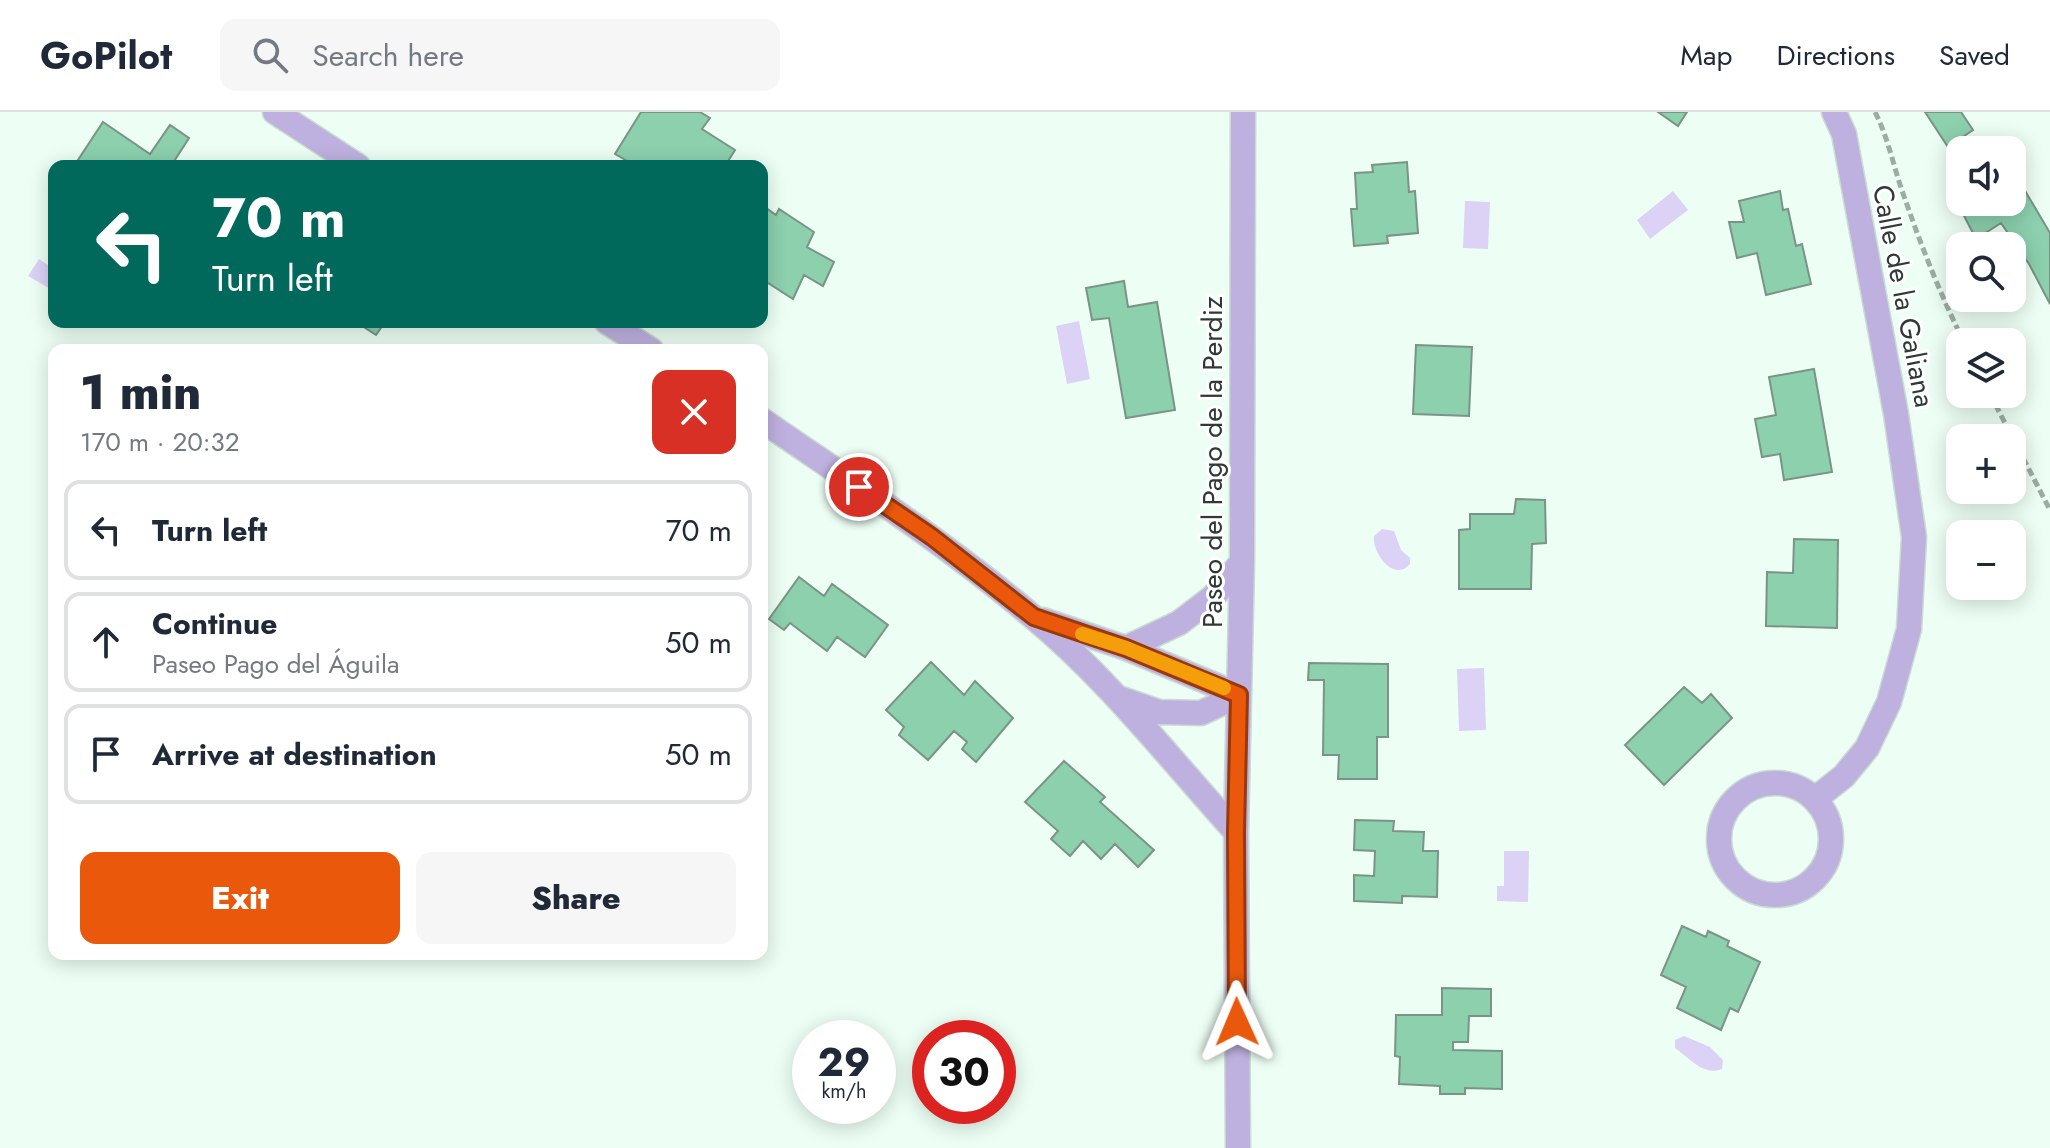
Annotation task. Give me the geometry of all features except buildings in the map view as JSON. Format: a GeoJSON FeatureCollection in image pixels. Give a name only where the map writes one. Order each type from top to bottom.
{"type":"FeatureCollection","features":[{"type":"Feature","properties":{"kind":"street"},"geometry":{"type":"LineString","coordinates":[[275,112],[349,160]]}},
{"type":"Feature","properties":{"kind":"street","name":"Paseo del Pago de la Perdiz"},"geometry":{"type":"LineString","coordinates":[[1238,1148],[1236,832],[1242,562],[1243,112]]}},
{"type":"Feature","properties":{"kind":"street","name":"Calle de la Galiana"},"geometry":{"type":"LineString","coordinates":[[1815,799],[1844,776],[1867,748],[1889,702],[1909,629],[1914,537],[1896,414],[1844,134],[1834,112]]}},
{"type":"Feature","properties":{"kind":"street"},"geometry":{"type":"LineString","coordinates":[[616,328],[642,344]]}},
{"type":"Feature","properties":{"kind":"street"},"geometry":{"type":"LineString","coordinates":[[768,424],[932,537],[1034,617],[1117,698],[1236,832]]}},
{"type":"Feature","properties":{"kind":"street"},"geometry":{"type":"LineString","coordinates":[[1126,648],[1179,623],[1213,597],[1242,562]]}},
{"type":"Feature","properties":{"kind":"street"},"geometry":{"type":"LineString","coordinates":[[1034,617],[1126,648],[1239,695]]}},
{"type":"Feature","properties":{"kind":"street"},"geometry":{"type":"LineString","coordinates":[[1117,698],[1159,712],[1201,713],[1239,695]]}},
{"type":"Feature","properties":{"kind":"street"},"geometry":{"type":"LineString","coordinates":[[1766,783],[1784,783],[1801,788],[1815,799],[1827,815],[1831,833],[1830,852],[1823,870],[1809,884],[1792,892],[1774,895],[1755,891],[1739,881],[1726,867],[1720,849],[1722,823],[1735,799],[1749,789],[1766,783]]}},
{"type":"Feature","properties":{"kind":"path"},"geometry":{"type":"LineString","coordinates":[[1875,112],[1882,125],[1904,197],[1957,328]]}},
{"type":"Feature","properties":{"kind":"path"},"geometry":{"type":"LineString","coordinates":[[1997,408],[2050,510]]}},
{"type":"Feature","properties":{"kind":"shaded area"},"geometry":{"type":"Polygon","coordinates":[[[1673,191],[1688,210],[1650,239],[1637,220],[1673,191]]]}},
{"type":"Feature","properties":{"kind":"shaded area"},"geometry":{"type":"Polygon","coordinates":[[[1465,201],[1490,202],[1488,249],[1463,248],[1465,201]]]}},
{"type":"Feature","properties":{"kind":"shaded area"},"geometry":{"type":"Polygon","coordinates":[[[39,259],[48,265],[48,288],[28,276],[39,259]]]}},
{"type":"Feature","properties":{"kind":"shaded area"},"geometry":{"type":"Polygon","coordinates":[[[1079,321],[1090,379],[1067,384],[1056,326],[1079,321]]]}},
{"type":"Feature","properties":{"kind":"shaded area"},"geometry":{"type":"Polygon","coordinates":[[[1382,529],[1394,531],[1401,550],[1410,558],[1410,564],[1404,569],[1391,568],[1380,557],[1374,536],[1382,529]]]}},
{"type":"Feature","properties":{"kind":"shaded area"},"geometry":{"type":"Polygon","coordinates":[[[1484,668],[1486,730],[1459,731],[1457,669],[1484,668]]]}},
{"type":"Feature","properties":{"kind":"shaded area"},"geometry":{"type":"Polygon","coordinates":[[[1504,851],[1529,851],[1528,902],[1497,901],[1497,886],[1504,886],[1504,851]]]}},
{"type":"Feature","properties":{"kind":"shaded area"},"geometry":{"type":"Polygon","coordinates":[[[1684,1036],[1710,1047],[1723,1060],[1722,1069],[1704,1069],[1675,1048],[1675,1040],[1684,1036]]]}},
{"type":"Feature","properties":{"kind":"slow traffic"},"geometry":{"type":"LineString","coordinates":[[1082,634],[1192,673],[1224,688]]}},
{"type":"Feature","properties":{"kind":"route"},"geometry":{"type":"LineString","coordinates":[[859,487],[932,537],[1034,617],[1192,673],[1239,695],[1237,1022]]}}]}
